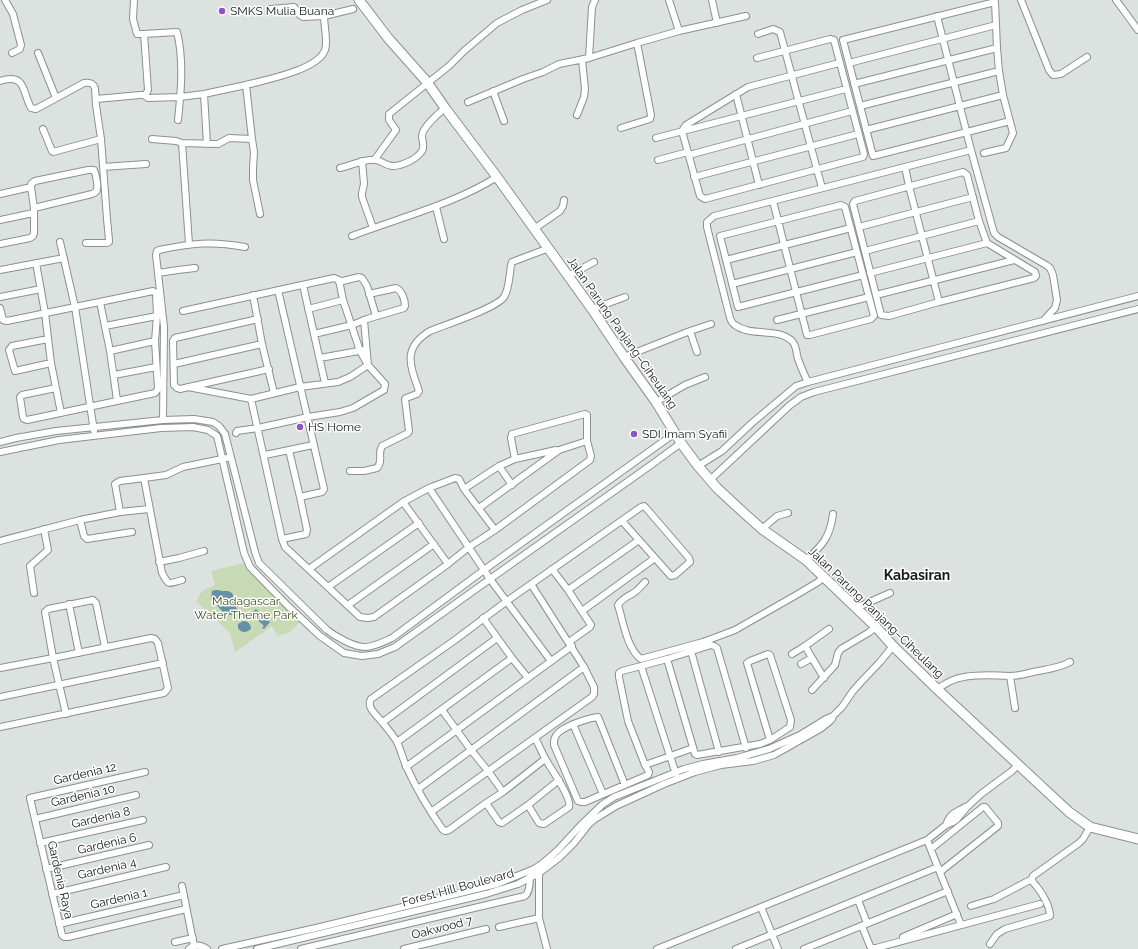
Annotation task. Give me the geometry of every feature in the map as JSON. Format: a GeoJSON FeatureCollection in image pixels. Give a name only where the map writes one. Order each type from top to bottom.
{"type":"FeatureCollection","features":[{"type":"Feature","properties":{"kind":"street"},"geometry":{"type":"LineString","coordinates":[[5,0],[13,14],[21,46],[20,49],[12,53]]}},
{"type":"Feature","properties":{"kind":"street"},"geometry":{"type":"LineString","coordinates":[[134,0],[134,19],[137,34],[177,32],[181,46],[178,120]]}},
{"type":"Feature","properties":{"kind":"street"},"geometry":{"type":"LineString","coordinates":[[294,0],[294,7],[300,15],[304,17],[324,16],[353,9]]}},
{"type":"Feature","properties":{"kind":"street","name":"Jalan Parung Panjang–Ciheulang"},"geometry":{"type":"LineString","coordinates":[[359,0],[388,38],[427,82],[497,177],[592,309],[656,402],[681,443],[717,488],[762,528],[806,560],[876,627],[893,646],[937,689],[1069,812],[1090,827],[1138,839]]}},
{"type":"Feature","properties":{"kind":"street"},"geometry":{"type":"LineString","coordinates":[[375,159],[396,130],[389,120],[389,114],[427,82],[449,66],[497,23],[522,10],[547,0]]}},
{"type":"Feature","properties":{"kind":"street"},"geometry":{"type":"LineString","coordinates":[[589,58],[592,7],[595,0]]}},
{"type":"Feature","properties":{"kind":"street"},"geometry":{"type":"LineString","coordinates":[[669,0],[679,31]]}},
{"type":"Feature","properties":{"kind":"street"},"geometry":{"type":"LineString","coordinates":[[712,0],[717,23]]}},
{"type":"Feature","properties":{"kind":"street"},"geometry":{"type":"LineString","coordinates":[[1021,0],[1049,70],[1053,74],[1061,74],[1087,57]]}},
{"type":"Feature","properties":{"kind":"street"},"geometry":{"type":"LineString","coordinates":[[1116,0],[1138,30]]}},
{"type":"Feature","properties":{"kind":"street"},"geometry":{"type":"LineString","coordinates":[[984,153],[1006,148],[1013,133],[1010,121],[1003,95],[999,71],[995,2],[843,40],[873,156],[1010,121]]}},
{"type":"Feature","properties":{"kind":"street"},"geometry":{"type":"LineString","coordinates":[[271,9],[294,7]]}},
{"type":"Feature","properties":{"kind":"street"},"geometry":{"type":"LineString","coordinates":[[96,99],[140,95],[148,98],[180,97],[204,94],[246,85],[297,70],[321,57],[325,50],[324,16]]}},
{"type":"Feature","properties":{"kind":"street"},"geometry":{"type":"LineString","coordinates":[[468,102],[523,79],[540,74],[558,64],[582,60],[679,31],[746,16]]}},
{"type":"Feature","properties":{"kind":"street"},"geometry":{"type":"LineString","coordinates":[[937,16],[994,233],[998,237],[1050,268],[1057,300],[1055,308],[1043,321]]}},
{"type":"Feature","properties":{"kind":"street"},"geometry":{"type":"LineString","coordinates":[[849,63],[996,25]]}},
{"type":"Feature","properties":{"kind":"street"},"geometry":{"type":"LineString","coordinates":[[758,34],[773,29],[780,32],[822,188]]}},
{"type":"Feature","properties":{"kind":"street"},"geometry":{"type":"LineString","coordinates":[[144,34],[148,90],[145,96]]}},
{"type":"Feature","properties":{"kind":"street"},"geometry":{"type":"LineString","coordinates":[[757,58],[830,39],[834,40],[864,154],[863,157],[705,199],[700,196],[682,131],[686,125],[748,87],[840,63]]}},
{"type":"Feature","properties":{"kind":"street"},"geometry":{"type":"LineString","coordinates":[[622,128],[650,119],[651,114],[637,43]]}},
{"type":"Feature","properties":{"kind":"street"},"geometry":{"type":"LineString","coordinates":[[854,84],[997,48]]}},
{"type":"Feature","properties":{"kind":"street"},"geometry":{"type":"LineString","coordinates":[[38,53],[56,98]]}},
{"type":"Feature","properties":{"kind":"street"},"geometry":{"type":"LineString","coordinates":[[577,115],[584,98],[585,89],[582,60]]}},
{"type":"Feature","properties":{"kind":"street"},"geometry":{"type":"LineString","coordinates":[[860,106],[999,71]]}},
{"type":"Feature","properties":{"kind":"street"},"geometry":{"type":"LineString","coordinates":[[0,81],[10,79],[17,80],[21,83],[31,108],[34,109],[84,83],[87,82],[94,85],[101,138],[109,242],[86,243]]}},
{"type":"Feature","properties":{"kind":"street"},"geometry":{"type":"LineString","coordinates":[[246,85],[254,152],[254,180],[260,214]]}},
{"type":"Feature","properties":{"kind":"street"},"geometry":{"type":"LineString","coordinates":[[656,138],[846,89]]}},
{"type":"Feature","properties":{"kind":"street"},"geometry":{"type":"LineString","coordinates":[[493,91],[504,120]]}},
{"type":"Feature","properties":{"kind":"street"},"geometry":{"type":"LineString","coordinates":[[204,94],[207,144]]}},
{"type":"Feature","properties":{"kind":"street"},"geometry":{"type":"LineString","coordinates":[[736,94],[759,185]]}},
{"type":"Feature","properties":{"kind":"street"},"geometry":{"type":"LineString","coordinates":[[866,130],[1003,95]]}},
{"type":"Feature","properties":{"kind":"street"},"geometry":{"type":"LineString","coordinates":[[340,168],[362,161],[375,159],[387,165],[393,166],[407,162],[414,158],[422,150],[423,133],[434,116],[445,108]]}},
{"type":"Feature","properties":{"kind":"street"},"geometry":{"type":"LineString","coordinates":[[658,160],[748,139],[852,111]]}},
{"type":"Feature","properties":{"kind":"street"},"geometry":{"type":"LineString","coordinates":[[43,129],[52,152],[58,152],[101,138]]}},
{"type":"Feature","properties":{"kind":"street"},"geometry":{"type":"LineString","coordinates":[[694,177],[858,134]]}},
{"type":"Feature","properties":{"kind":"street"},"geometry":{"type":"LineString","coordinates":[[152,139],[182,143],[207,144],[220,143],[229,138],[252,139]]}},
{"type":"Feature","properties":{"kind":"street"},"geometry":{"type":"LineString","coordinates":[[182,143],[189,244]]}},
{"type":"Feature","properties":{"kind":"street"},"geometry":{"type":"LineString","coordinates":[[808,382],[798,358],[795,345],[792,341],[785,337],[748,330],[734,325],[730,318],[706,227],[707,222],[714,216],[972,150]]}},
{"type":"Feature","properties":{"kind":"street"},"geometry":{"type":"LineString","coordinates":[[362,161],[364,184],[362,197],[373,228]]}},
{"type":"Feature","properties":{"kind":"street"},"geometry":{"type":"LineString","coordinates":[[103,167],[146,164]]}},
{"type":"Feature","properties":{"kind":"street"},"geometry":{"type":"LineString","coordinates":[[905,167],[939,302]]}},
{"type":"Feature","properties":{"kind":"street"},"geometry":{"type":"LineString","coordinates":[[0,220],[34,210],[92,194],[98,189],[96,173],[94,170],[88,170],[35,181],[31,184],[34,210],[34,233],[32,238],[0,244]]}},
{"type":"Feature","properties":{"kind":"street"},"geometry":{"type":"LineString","coordinates":[[964,172],[967,175],[979,221],[987,243],[1035,272],[1036,276],[1034,278],[889,316],[884,316],[881,314],[853,204],[855,201],[909,186],[964,172]]}},
{"type":"Feature","properties":{"kind":"street"},"geometry":{"type":"LineString","coordinates":[[352,236],[436,207],[482,186],[497,177]]}},
{"type":"Feature","properties":{"kind":"street"},"geometry":{"type":"LineString","coordinates":[[0,194],[31,187]]}},
{"type":"Feature","properties":{"kind":"street"},"geometry":{"type":"LineString","coordinates":[[859,227],[973,197]]}},
{"type":"Feature","properties":{"kind":"street"},"geometry":{"type":"LineString","coordinates":[[534,229],[560,211],[564,200]]}},
{"type":"Feature","properties":{"kind":"street"},"geometry":{"type":"LineString","coordinates":[[773,201],[778,221],[784,245],[790,270],[796,292],[802,314],[807,335],[872,318],[874,316],[845,207],[841,205],[778,221],[720,236],[738,307],[796,292],[863,275]]}},
{"type":"Feature","properties":{"kind":"street"},"geometry":{"type":"LineString","coordinates":[[436,207],[444,239]]}},
{"type":"Feature","properties":{"kind":"street"},"geometry":{"type":"LineString","coordinates":[[865,251],[979,221]]}},
{"type":"Feature","properties":{"kind":"street"},"geometry":{"type":"LineString","coordinates":[[726,260],[851,228]]}},
{"type":"Feature","properties":{"kind":"street"},"geometry":{"type":"LineString","coordinates":[[60,242],[75,307],[94,436]]}},
{"type":"Feature","properties":{"kind":"street"},"geometry":{"type":"LineString","coordinates":[[163,420],[164,327],[156,254],[157,251],[189,244],[202,243],[215,243],[245,247]]}},
{"type":"Feature","properties":{"kind":"street"},"geometry":{"type":"LineString","coordinates":[[870,273],[987,243]]}},
{"type":"Feature","properties":{"kind":"street"},"geometry":{"type":"LineString","coordinates":[[350,471],[364,471],[378,468],[381,462],[380,450],[382,446],[408,434],[409,431],[405,399],[417,394],[419,391],[411,369],[410,358],[414,345],[422,336],[430,331],[492,307],[503,298],[507,291],[510,266],[512,262],[548,248]]}},
{"type":"Feature","properties":{"kind":"street"},"geometry":{"type":"LineString","coordinates":[[732,284],[857,252]]}},
{"type":"Feature","properties":{"kind":"street"},"geometry":{"type":"LineString","coordinates":[[0,270],[64,258]]}},
{"type":"Feature","properties":{"kind":"street"},"geometry":{"type":"LineString","coordinates":[[876,295],[1014,260]]}},
{"type":"Feature","properties":{"kind":"street"},"geometry":{"type":"LineString","coordinates":[[568,276],[594,262]]}},
{"type":"Feature","properties":{"kind":"street"},"geometry":{"type":"LineString","coordinates":[[36,263],[45,313],[51,363],[62,413]]}},
{"type":"Feature","properties":{"kind":"street"},"geometry":{"type":"LineString","coordinates":[[158,273],[195,268]]}},
{"type":"Feature","properties":{"kind":"street"},"geometry":{"type":"LineString","coordinates":[[339,282],[359,277],[362,278],[367,286],[376,316]]}},
{"type":"Feature","properties":{"kind":"street"},"geometry":{"type":"LineString","coordinates":[[183,311],[334,278],[339,280],[343,300],[360,351],[368,365],[385,384],[384,390],[352,408],[340,412],[308,417],[217,436]]}},
{"type":"Feature","properties":{"kind":"street"},"geometry":{"type":"LineString","coordinates":[[303,285],[325,383]]}},
{"type":"Feature","properties":{"kind":"street"},"geometry":{"type":"LineString","coordinates":[[0,297],[41,288]]}},
{"type":"Feature","properties":{"kind":"street"},"geometry":{"type":"LineString","coordinates":[[314,334],[352,325],[404,308],[405,304],[402,294],[396,288],[369,294]]}},
{"type":"Feature","properties":{"kind":"street"},"geometry":{"type":"LineString","coordinates":[[278,290],[324,489],[322,492],[300,497]]}},
{"type":"Feature","properties":{"kind":"street"},"geometry":{"type":"LineString","coordinates":[[0,308],[2,320],[4,321],[153,291],[156,293],[157,316],[155,342],[158,389],[155,393],[27,420],[24,419],[20,399],[22,395],[56,388]]}},
{"type":"Feature","properties":{"kind":"street"},"geometry":{"type":"LineString","coordinates":[[253,295],[262,344],[274,393]]}},
{"type":"Feature","properties":{"kind":"street"},"geometry":{"type":"LineString","coordinates":[[777,320],[869,296]]}},
{"type":"Feature","properties":{"kind":"street"},"geometry":{"type":"LineString","coordinates":[[698,466],[722,450],[796,386],[1138,296]]}},
{"type":"Feature","properties":{"kind":"street"},"geometry":{"type":"LineString","coordinates":[[592,309],[625,297]]}},
{"type":"Feature","properties":{"kind":"street"},"geometry":{"type":"LineString","coordinates":[[308,309],[343,300]]}},
{"type":"Feature","properties":{"kind":"street"},"geometry":{"type":"LineString","coordinates":[[100,302],[110,350],[117,400]]}},
{"type":"Feature","properties":{"kind":"street"},"geometry":{"type":"LineString","coordinates":[[710,480],[789,406],[801,397],[814,392],[1138,309]]}},
{"type":"Feature","properties":{"kind":"street"},"geometry":{"type":"LineString","coordinates":[[105,326],[157,316]]}},
{"type":"Feature","properties":{"kind":"street"},"geometry":{"type":"LineString","coordinates":[[258,319],[175,338],[173,342],[174,386],[180,389],[269,369]]}},
{"type":"Feature","properties":{"kind":"street"},"geometry":{"type":"LineString","coordinates":[[364,320],[368,365]]}},
{"type":"Feature","properties":{"kind":"street"},"geometry":{"type":"LineString","coordinates":[[624,357],[711,324]]}},
{"type":"Feature","properties":{"kind":"street"},"geometry":{"type":"LineString","coordinates":[[690,331],[697,352]]}},
{"type":"Feature","properties":{"kind":"street"},"geometry":{"type":"LineString","coordinates":[[48,339],[12,346],[9,350],[15,371],[51,363]]}},
{"type":"Feature","properties":{"kind":"street"},"geometry":{"type":"LineString","coordinates":[[110,350],[155,342]]}},
{"type":"Feature","properties":{"kind":"street"},"geometry":{"type":"LineString","coordinates":[[174,364],[262,344]]}},
{"type":"Feature","properties":{"kind":"street"},"geometry":{"type":"LineString","coordinates":[[320,358],[367,350]]}},
{"type":"Feature","properties":{"kind":"street"},"geometry":{"type":"LineString","coordinates":[[188,387],[251,399],[300,387],[338,382],[344,380],[368,365]]}},
{"type":"Feature","properties":{"kind":"street"},"geometry":{"type":"LineString","coordinates":[[114,375],[156,367]]}},
{"type":"Feature","properties":{"kind":"street"},"geometry":{"type":"LineString","coordinates":[[656,402],[685,385],[705,376]]}},
{"type":"Feature","properties":{"kind":"street"},"geometry":{"type":"LineString","coordinates":[[251,399],[285,547],[360,617],[374,617],[590,460],[591,456],[587,441],[587,415],[584,414],[512,434],[511,438],[515,459]]}},
{"type":"Feature","properties":{"kind":"street"},"geometry":{"type":"LineString","coordinates":[[0,442],[23,436],[163,420],[194,419],[213,422],[226,434],[255,552],[260,562],[335,637],[363,647],[378,645],[392,638],[675,433]]}},
{"type":"Feature","properties":{"kind":"street"},"geometry":{"type":"LineString","coordinates":[[0,452],[59,440],[161,428],[193,427],[208,430],[217,436],[224,459],[244,553],[250,567],[288,606],[330,644],[344,653],[362,656],[378,654],[395,647],[681,443]]}},
{"type":"Feature","properties":{"kind":"street"},"geometry":{"type":"LineString","coordinates":[[464,489],[499,466],[515,459],[559,450],[587,441]]}},
{"type":"Feature","properties":{"kind":"street"},"geometry":{"type":"LineString","coordinates":[[265,455],[313,445]]}},
{"type":"Feature","properties":{"kind":"street"},"geometry":{"type":"LineString","coordinates":[[282,539],[306,534],[307,532],[289,450]]}},
{"type":"Feature","properties":{"kind":"street"},"geometry":{"type":"LineString","coordinates":[[479,508],[559,450]]}},
{"type":"Feature","properties":{"kind":"street"},"geometry":{"type":"LineString","coordinates":[[120,512],[115,484],[120,481],[166,475],[182,467],[231,458]]}},
{"type":"Feature","properties":{"kind":"street"},"geometry":{"type":"LineString","coordinates":[[499,466],[512,485]]}},
{"type":"Feature","properties":{"kind":"street"},"geometry":{"type":"LineString","coordinates":[[144,478],[162,573],[167,582],[170,583],[182,580]]}},
{"type":"Feature","properties":{"kind":"street"},"geometry":{"type":"LineString","coordinates":[[309,569],[404,502],[429,488],[457,478],[495,530]]}},
{"type":"Feature","properties":{"kind":"street"},"geometry":{"type":"LineString","coordinates":[[429,488],[490,579],[551,661]]}},
{"type":"Feature","properties":{"kind":"street"},"geometry":{"type":"LineString","coordinates":[[404,502],[448,564]]}},
{"type":"Feature","properties":{"kind":"street"},"geometry":{"type":"LineString","coordinates":[[545,759],[503,792],[449,830],[445,831],[431,812],[418,789],[406,766],[397,742],[383,722],[370,708],[369,702],[371,699],[455,640],[483,618],[552,569],[622,520],[641,507],[644,506],[689,558],[690,562],[671,576],[622,520]]}},
{"type":"Feature","properties":{"kind":"street"},"geometry":{"type":"LineString","coordinates":[[0,541],[80,520],[120,512],[149,509]]}},
{"type":"Feature","properties":{"kind":"street"},"geometry":{"type":"LineString","coordinates":[[762,528],[777,516],[788,513]]}},
{"type":"Feature","properties":{"kind":"street"},"geometry":{"type":"LineString","coordinates":[[806,560],[825,541],[833,514]]}},
{"type":"Feature","properties":{"kind":"street"},"geometry":{"type":"LineString","coordinates":[[80,520],[84,536],[87,539],[132,532]]}},
{"type":"Feature","properties":{"kind":"street"},"geometry":{"type":"LineString","coordinates":[[328,587],[418,523]]}},
{"type":"Feature","properties":{"kind":"street"},"geometry":{"type":"LineString","coordinates":[[34,592],[30,566],[48,550],[44,529]]}},
{"type":"Feature","properties":{"kind":"street"},"geometry":{"type":"LineString","coordinates":[[568,590],[639,540]]}},
{"type":"Feature","properties":{"kind":"street"},"geometry":{"type":"LineString","coordinates":[[348,605],[434,544]]}},
{"type":"Feature","properties":{"kind":"street"},"geometry":{"type":"LineString","coordinates":[[159,562],[204,551]]}},
{"type":"Feature","properties":{"kind":"street"},"geometry":{"type":"LineString","coordinates":[[582,611],[655,558]]}},
{"type":"Feature","properties":{"kind":"street"},"geometry":{"type":"LineString","coordinates":[[406,766],[551,661],[590,627],[590,623],[552,569]]}},
{"type":"Feature","properties":{"kind":"street"},"geometry":{"type":"LineString","coordinates":[[645,582],[618,605],[627,637],[634,651],[641,659],[703,642],[735,630],[798,594],[824,577]]}},
{"type":"Feature","properties":{"kind":"street"},"geometry":{"type":"LineString","coordinates":[[431,812],[592,697],[594,694],[594,687],[584,667],[531,584]]}},
{"type":"Feature","properties":{"kind":"street"},"geometry":{"type":"LineString","coordinates":[[856,608],[890,593]]}},
{"type":"Feature","properties":{"kind":"street"},"geometry":{"type":"LineString","coordinates":[[66,714],[53,658],[45,612],[48,609],[93,600],[96,603],[105,647]]}},
{"type":"Feature","properties":{"kind":"street"},"geometry":{"type":"LineString","coordinates":[[69,604],[79,653]]}},
{"type":"Feature","properties":{"kind":"street"},"geometry":{"type":"LineString","coordinates":[[483,618],[528,678]]}},
{"type":"Feature","properties":{"kind":"street"},"geometry":{"type":"LineString","coordinates":[[812,690],[835,665],[838,653],[841,649],[876,627]]}},
{"type":"Feature","properties":{"kind":"street"},"geometry":{"type":"LineString","coordinates":[[792,654],[829,630]]}},
{"type":"Feature","properties":{"kind":"street"},"geometry":{"type":"LineString","coordinates":[[0,668],[151,638],[158,643],[168,688],[164,693],[0,727]]}},
{"type":"Feature","properties":{"kind":"street"},"geometry":{"type":"LineString","coordinates":[[383,722],[497,638]]}},
{"type":"Feature","properties":{"kind":"street"},"geometry":{"type":"LineString","coordinates":[[625,785],[598,717],[573,724],[558,733],[554,740],[554,745],[578,801],[581,802],[585,802],[603,794],[625,785],[648,775],[649,772],[628,721],[619,677],[619,673],[622,671],[711,645],[714,646],[717,648],[746,748]]}},
{"type":"Feature","properties":{"kind":"street"},"geometry":{"type":"LineString","coordinates":[[805,646],[824,678]]}},
{"type":"Feature","properties":{"kind":"street","name":"Forest Hill Boulevard"},"geometry":{"type":"LineString","coordinates":[[222,949],[317,931],[486,894],[518,884],[539,873],[560,857],[574,843],[589,824],[599,816],[627,800],[678,778],[706,769],[753,761],[774,755],[820,729],[832,719],[853,691],[885,657],[893,646]]}},
{"type":"Feature","properties":{"kind":"street"},"geometry":{"type":"LineString","coordinates":[[691,651],[719,752]]}},
{"type":"Feature","properties":{"kind":"street"},"geometry":{"type":"LineString","coordinates":[[667,659],[693,748],[697,756],[746,748],[760,744],[770,740],[790,727],[792,720],[770,655],[768,654],[747,663],[770,740]]}},
{"type":"Feature","properties":{"kind":"street"},"geometry":{"type":"LineString","coordinates":[[397,742],[512,658]]}},
{"type":"Feature","properties":{"kind":"street"},"geometry":{"type":"LineString","coordinates":[[801,664],[812,658]]}},
{"type":"Feature","properties":{"kind":"street"},"geometry":{"type":"LineString","coordinates":[[937,689],[952,680],[959,678],[992,674],[1016,676],[1054,669],[1070,662]]}},
{"type":"Feature","properties":{"kind":"street"},"geometry":{"type":"LineString","coordinates":[[0,697],[163,663]]}},
{"type":"Feature","properties":{"kind":"street"},"geometry":{"type":"LineString","coordinates":[[641,666],[678,778]]}},
{"type":"Feature","properties":{"kind":"street"},"geometry":{"type":"LineString","coordinates":[[418,789],[584,667]]}},
{"type":"Feature","properties":{"kind":"street"},"geometry":{"type":"LineString","coordinates":[[1010,676],[1015,708]]}},
{"type":"Feature","properties":{"kind":"street"},"geometry":{"type":"LineString","coordinates":[[442,710],[503,792]]}},
{"type":"Feature","properties":{"kind":"street","name":"Forest Hill Boulevard"},"geometry":{"type":"LineString","coordinates":[[257,949],[317,931],[497,884],[538,866],[558,850],[602,804],[614,798],[675,772],[769,749],[800,735],[833,716]]}},
{"type":"Feature","properties":{"kind":"street"},"geometry":{"type":"LineString","coordinates":[[573,724],[603,794]]}},
{"type":"Feature","properties":{"kind":"street"},"geometry":{"type":"LineString","coordinates":[[528,805],[540,823],[544,824],[569,807],[570,802],[559,780],[545,759],[535,738]]}},
{"type":"Feature","properties":{"kind":"street"},"geometry":{"type":"LineString","coordinates":[[645,765],[693,748]]}},
{"type":"Feature","properties":{"kind":"street"},"geometry":{"type":"LineString","coordinates":[[657,949],[928,840],[946,825],[957,819],[981,794],[1018,765]]}},
{"type":"Feature","properties":{"kind":"street","name":"Gardenia 12"},"geometry":{"type":"LineString","coordinates":[[30,798],[145,772]]}},
{"type":"Feature","properties":{"kind":"street"},"geometry":{"type":"LineString","coordinates":[[486,803],[499,822],[502,822],[528,805],[559,780]]}},
{"type":"Feature","properties":{"kind":"street","name":"Gardenia 10"},"geometry":{"type":"LineString","coordinates":[[35,819],[136,796]]}},
{"type":"Feature","properties":{"kind":"street","name":"Gardenia Raya"},"geometry":{"type":"LineString","coordinates":[[30,798],[59,924],[64,937],[186,909]]}},
{"type":"Feature","properties":{"kind":"street"},"geometry":{"type":"LineString","coordinates":[[736,949],[858,900],[939,870],[998,826],[998,823],[985,807],[983,807],[931,849]]}},
{"type":"Feature","properties":{"kind":"street","name":"Gardenia 8"},"geometry":{"type":"LineString","coordinates":[[40,843],[143,820]]}},
{"type":"Feature","properties":{"kind":"street"},"geometry":{"type":"LineString","coordinates":[[971,906],[994,899],[1032,879],[1033,876],[1083,840],[1090,827]]}},
{"type":"Feature","properties":{"kind":"street"},"geometry":{"type":"LineString","coordinates":[[928,840],[961,925]]}},
{"type":"Feature","properties":{"kind":"street","name":"Gardenia 6"},"geometry":{"type":"LineString","coordinates":[[46,869],[149,845]]}},
{"type":"Feature","properties":{"kind":"street"},"geometry":{"type":"LineString","coordinates":[[538,866],[538,918],[547,949]]}},
{"type":"Feature","properties":{"kind":"street","name":"Gardenia 4"},"geometry":{"type":"LineString","coordinates":[[52,894],[166,867]]}},
{"type":"Feature","properties":{"kind":"street"},"geometry":{"type":"LineString","coordinates":[[300,949],[319,947],[525,896],[528,894],[530,870]]}},
{"type":"Feature","properties":{"kind":"street"},"geometry":{"type":"LineString","coordinates":[[990,944],[997,934],[1005,930],[1050,916],[1050,910],[1046,901],[1037,886],[1032,882],[1032,879]]}},
{"type":"Feature","properties":{"kind":"street"},"geometry":{"type":"LineString","coordinates":[[182,886],[193,938],[192,947],[199,945],[207,949]]}},
{"type":"Feature","properties":{"kind":"street"},"geometry":{"type":"LineString","coordinates":[[804,949],[948,891]]}},
{"type":"Feature","properties":{"kind":"street","name":"Gardenia 1"},"geometry":{"type":"LineString","coordinates":[[59,924],[184,895]]}},
{"type":"Feature","properties":{"kind":"street"},"geometry":{"type":"LineString","coordinates":[[858,900],[870,946],[872,948],[1040,904]]}},
{"type":"Feature","properties":{"kind":"street"},"geometry":{"type":"LineString","coordinates":[[761,907],[778,949]]}},
{"type":"Feature","properties":{"kind":"street"},"geometry":{"type":"LineString","coordinates":[[884,946],[957,914]]}},
{"type":"Feature","properties":{"kind":"street"},"geometry":{"type":"LineString","coordinates":[[499,927],[538,918]]}},
{"type":"Feature","properties":{"kind":"street","name":"Oakwood 7"},"geometry":{"type":"LineString","coordinates":[[408,949],[486,929]]}},
{"type":"Feature","properties":{"kind":"street"},"geometry":{"type":"LineString","coordinates":[[317,931],[319,947]]}},
{"type":"Feature","properties":{"kind":"street"},"geometry":{"type":"LineString","coordinates":[[175,942],[193,938]]}},
{"type":"Feature","properties":{"kind":"green space","name":"Madagascar Water Theme Park"},"geometry":{"type":"Polygon","coordinates":[[[244,563],[248,570],[301,621],[290,632],[278,636],[272,626],[235,652],[230,633],[196,601],[202,591],[215,585],[211,571],[244,563]]]}},
{"type":"Feature","properties":{"kind":"water"},"geometry":{"type":"Polygon","coordinates":[[[212,591],[228,591],[232,593],[237,609],[235,613],[230,615],[224,613],[216,602],[211,599],[212,591]]]}},
{"type":"Feature","properties":{"kind":"water"},"geometry":{"type":"Polygon","coordinates":[[[256,609],[270,622],[264,629],[262,628],[264,626],[253,616],[251,618],[248,616],[256,609]]]}},
{"type":"Feature","properties":{"kind":"water"},"geometry":{"type":"Polygon","coordinates":[[[243,621],[249,623],[251,629],[244,632],[239,630],[238,624],[243,621]]]}},
{"type":"Feature","properties":{"kind":"place","name":"SMKS Mulia Buana"},"geometry":{"type":"Point","coordinates":[222,11]}},
{"type":"Feature","properties":{"kind":"place","name":"HS Home"},"geometry":{"type":"Point","coordinates":[300,427]}},
{"type":"Feature","properties":{"kind":"place","name":"SDI Imam Syafii"},"geometry":{"type":"Point","coordinates":[634,434]}},
{"type":"Feature","properties":{"kind":"district","name":"Kabasiran"},"geometry":{"type":"Point","coordinates":[917,576]}}]}
